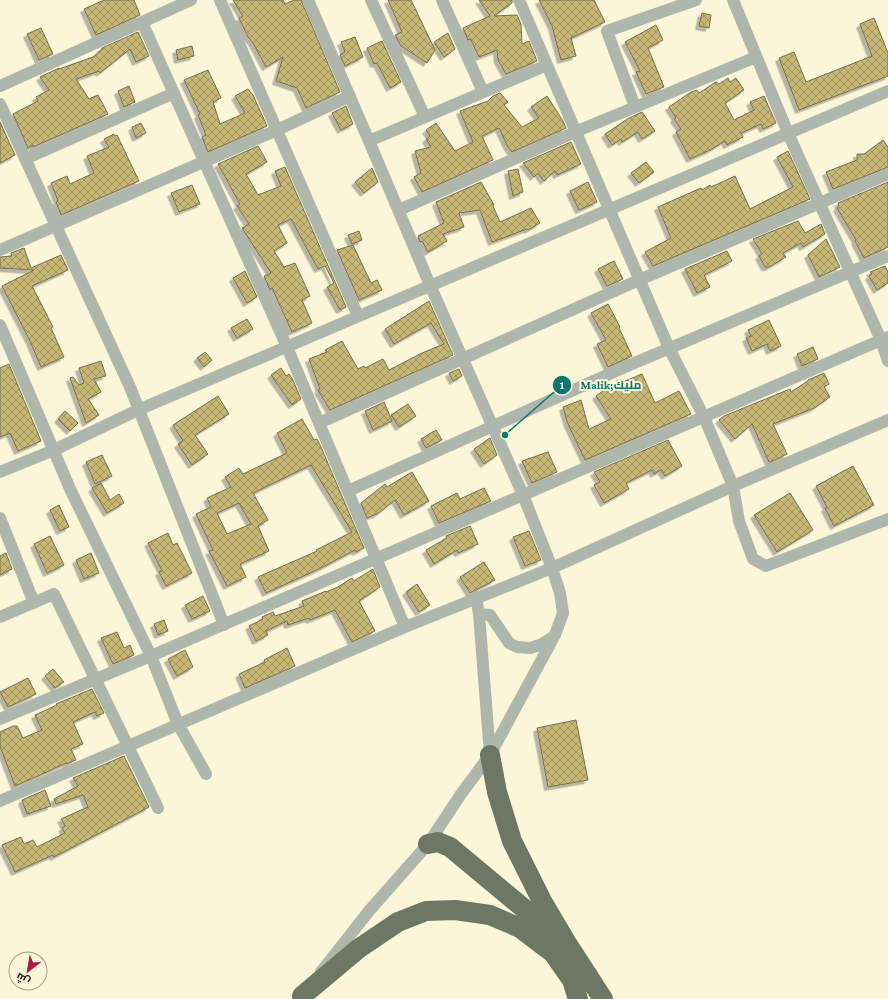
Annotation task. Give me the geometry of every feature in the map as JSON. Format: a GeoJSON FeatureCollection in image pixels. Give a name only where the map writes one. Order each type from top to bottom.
{"type":"FeatureCollection","features":[{"type":"Feature","properties":{"kind":"highway"},"geometry":{"type":"LineString","coordinates":[[490,754],[497,792],[512,841],[542,901],[603,999]]}},
{"type":"Feature","properties":{"kind":"highway"},"geometry":{"type":"LineString","coordinates":[[428,844],[438,842],[450,847],[568,945]]}},
{"type":"Feature","properties":{"kind":"highway"},"geometry":{"type":"LineString","coordinates":[[300,997],[358,949],[398,922],[426,911],[456,910],[490,915],[520,928],[553,952],[572,980],[578,999]]}},
{"type":"Feature","properties":{"kind":"street"},"geometry":{"type":"LineString","coordinates":[[0,86],[191,0]]}},
{"type":"Feature","properties":{"kind":"street"},"geometry":{"type":"LineString","coordinates":[[220,0],[358,316]]}},
{"type":"Feature","properties":{"kind":"street"},"geometry":{"type":"LineString","coordinates":[[300,997],[369,910],[428,844],[490,754],[555,635],[563,613],[560,593],[552,568],[523,495],[430,286],[399,210],[308,0]]}},
{"type":"Feature","properties":{"kind":"street"},"geometry":{"type":"LineString","coordinates":[[372,0],[425,117]]}},
{"type":"Feature","properties":{"kind":"street"},"geometry":{"type":"LineString","coordinates":[[442,0],[483,92]]}},
{"type":"Feature","properties":{"kind":"street"},"geometry":{"type":"LineString","coordinates":[[519,0],[639,280],[669,348],[704,417],[733,486],[739,521],[753,559],[766,566],[888,519]]}},
{"type":"Feature","properties":{"kind":"street"},"geometry":{"type":"LineString","coordinates":[[635,107],[607,31],[696,0]]}},
{"type":"Feature","properties":{"kind":"street"},"geometry":{"type":"LineString","coordinates":[[733,0],[788,133],[850,272],[885,339],[888,362]]}},
{"type":"Feature","properties":{"kind":"street"},"geometry":{"type":"LineString","coordinates":[[142,22],[287,347],[405,627]]}},
{"type":"Feature","properties":{"kind":"street"},"geometry":{"type":"LineString","coordinates":[[399,210],[575,132],[756,57]]}},
{"type":"Feature","properties":{"kind":"street"},"geometry":{"type":"LineString","coordinates":[[369,141],[547,65]]}},
{"type":"Feature","properties":{"kind":"street"},"geometry":{"type":"LineString","coordinates":[[0,472],[54,450],[138,410],[888,90]]}},
{"type":"Feature","properties":{"kind":"street"},"geometry":{"type":"LineString","coordinates":[[25,159],[174,93]]}},
{"type":"Feature","properties":{"kind":"street"},"geometry":{"type":"LineString","coordinates":[[0,250],[277,130],[350,96]]}},
{"type":"Feature","properties":{"kind":"street"},"geometry":{"type":"LineString","coordinates":[[0,104],[130,387],[224,625]]}},
{"type":"Feature","properties":{"kind":"street"},"geometry":{"type":"LineString","coordinates":[[319,423],[639,280],[888,174]]}},
{"type":"Feature","properties":{"kind":"street"},"geometry":{"type":"LineString","coordinates":[[348,491],[669,348],[888,256]]}},
{"type":"Feature","properties":{"kind":"street"},"geometry":{"type":"LineString","coordinates":[[0,325],[71,491],[151,656],[178,724],[206,774]]}},
{"type":"Feature","properties":{"kind":"street"},"geometry":{"type":"LineString","coordinates":[[0,719],[224,625],[885,339]]}},
{"type":"Feature","properties":{"kind":"street"},"geometry":{"type":"LineString","coordinates":[[0,801],[476,597],[552,568],[733,486],[888,420]]}},
{"type":"Feature","properties":{"kind":"street"},"geometry":{"type":"LineString","coordinates":[[0,518],[34,603]]}},
{"type":"Feature","properties":{"kind":"street"},"geometry":{"type":"LineString","coordinates":[[0,617],[54,594],[158,808]]}},
{"type":"Feature","properties":{"kind":"street"},"geometry":{"type":"LineString","coordinates":[[476,597],[479,614],[490,754]]}},
{"type":"Feature","properties":{"kind":"street"},"geometry":{"type":"LineString","coordinates":[[479,614],[490,615],[509,643],[517,647],[530,648],[540,645],[555,635]]}},
{"type":"Feature","properties":{"kind":"building"},"geometry":{"type":"Polygon","coordinates":[[[104,0],[134,0],[140,15],[96,35],[84,9],[104,0]]]}},
{"type":"Feature","properties":{"kind":"building"},"geometry":{"type":"Polygon","coordinates":[[[233,0],[283,0],[285,4],[294,0],[301,0],[340,92],[306,108],[297,88],[276,81],[283,57],[266,67],[253,43],[248,37],[239,18],[243,16],[233,0]]]}},
{"type":"Feature","properties":{"kind":"building"},"geometry":{"type":"Polygon","coordinates":[[[388,0],[411,0],[435,50],[427,63],[401,46],[395,35],[402,32],[388,0]]]}},
{"type":"Feature","properties":{"kind":"building"},"geometry":{"type":"Polygon","coordinates":[[[479,0],[512,0],[512,3],[494,16],[517,15],[521,24],[522,44],[529,41],[537,61],[506,74],[498,60],[497,50],[479,57],[472,42],[470,39],[468,40],[463,28],[490,16],[479,0]]]}},
{"type":"Feature","properties":{"kind":"building"},"geometry":{"type":"Polygon","coordinates":[[[539,0],[594,0],[605,22],[571,38],[576,56],[561,60],[552,26],[539,0]]]}},
{"type":"Feature","properties":{"kind":"building"},"geometry":{"type":"Polygon","coordinates":[[[702,13],[711,15],[709,28],[699,26],[702,13]]]}},
{"type":"Feature","properties":{"kind":"building"},"geometry":{"type":"Polygon","coordinates":[[[874,18],[888,53],[888,76],[799,110],[779,58],[794,52],[806,82],[872,56],[860,24],[874,18]]]}},
{"type":"Feature","properties":{"kind":"building"},"geometry":{"type":"Polygon","coordinates":[[[656,25],[663,40],[648,48],[664,87],[646,94],[636,72],[640,71],[625,42],[656,25]]]}},
{"type":"Feature","properties":{"kind":"building"},"geometry":{"type":"Polygon","coordinates":[[[41,28],[53,54],[39,60],[27,34],[41,28]]]}},
{"type":"Feature","properties":{"kind":"building"},"geometry":{"type":"Polygon","coordinates":[[[138,32],[149,56],[136,62],[130,49],[100,73],[99,71],[76,79],[89,99],[98,95],[108,114],[28,148],[13,114],[38,101],[36,97],[49,90],[40,77],[59,68],[93,57],[102,48],[138,32]]]}},
{"type":"Feature","properties":{"kind":"building"},"geometry":{"type":"Polygon","coordinates":[[[448,33],[455,49],[444,57],[434,42],[448,33]]]}},
{"type":"Feature","properties":{"kind":"building"},"geometry":{"type":"Polygon","coordinates":[[[355,37],[363,57],[345,66],[340,55],[345,52],[341,42],[355,37]]]}},
{"type":"Feature","properties":{"kind":"building"},"geometry":{"type":"Polygon","coordinates":[[[382,41],[401,82],[390,88],[377,63],[374,64],[367,48],[382,41]]]}},
{"type":"Feature","properties":{"kind":"building"},"geometry":{"type":"Polygon","coordinates":[[[192,46],[194,56],[178,60],[176,50],[192,46]]]}},
{"type":"Feature","properties":{"kind":"building"},"geometry":{"type":"Polygon","coordinates":[[[208,70],[221,98],[213,102],[220,124],[245,113],[235,96],[248,89],[253,95],[267,126],[208,152],[202,137],[206,135],[198,115],[200,114],[184,80],[208,70]]]}},
{"type":"Feature","properties":{"kind":"building"},"geometry":{"type":"Polygon","coordinates":[[[728,78],[730,82],[736,78],[744,90],[725,103],[734,120],[754,110],[750,102],[764,96],[776,123],[763,129],[761,124],[741,133],[743,137],[727,145],[725,141],[690,159],[676,132],[681,129],[674,119],[676,118],[669,107],[691,92],[697,90],[699,93],[716,82],[719,84],[728,78]]]}},
{"type":"Feature","properties":{"kind":"building"},"geometry":{"type":"Polygon","coordinates":[[[129,86],[135,102],[124,107],[118,91],[129,86]]]}},
{"type":"Feature","properties":{"kind":"building"},"geometry":{"type":"Polygon","coordinates":[[[500,93],[508,102],[504,105],[522,127],[539,118],[531,107],[547,96],[566,128],[512,152],[499,128],[482,136],[493,160],[422,192],[414,177],[421,173],[415,151],[431,147],[426,139],[430,136],[426,130],[436,123],[455,151],[473,142],[460,111],[488,101],[493,96],[500,93]]]}},
{"type":"Feature","properties":{"kind":"building"},"geometry":{"type":"Polygon","coordinates":[[[346,106],[353,124],[341,130],[332,113],[346,106]]]}},
{"type":"Feature","properties":{"kind":"building"},"geometry":{"type":"Polygon","coordinates":[[[642,112],[655,131],[642,139],[638,132],[622,142],[621,139],[612,145],[605,134],[629,118],[642,112]]]}},
{"type":"Feature","properties":{"kind":"building"},"geometry":{"type":"Polygon","coordinates":[[[0,122],[15,155],[0,163],[0,122]]]}},
{"type":"Feature","properties":{"kind":"building"},"geometry":{"type":"Polygon","coordinates":[[[141,123],[146,133],[136,138],[132,127],[141,123]]]}},
{"type":"Feature","properties":{"kind":"building"},"geometry":{"type":"Polygon","coordinates":[[[114,134],[115,136],[117,135],[139,181],[61,215],[56,202],[58,201],[51,183],[67,176],[70,184],[94,173],[87,156],[109,147],[104,139],[114,134]]]}},
{"type":"Feature","properties":{"kind":"building"},"geometry":{"type":"Polygon","coordinates":[[[883,140],[888,147],[888,167],[833,189],[826,172],[857,160],[857,154],[864,154],[883,140]]]}},
{"type":"Feature","properties":{"kind":"building"},"geometry":{"type":"Polygon","coordinates":[[[571,142],[581,164],[557,175],[555,171],[544,181],[538,173],[534,177],[523,163],[571,142]]]}},
{"type":"Feature","properties":{"kind":"building"},"geometry":{"type":"Polygon","coordinates":[[[258,146],[267,162],[246,174],[258,195],[281,186],[275,171],[285,167],[346,307],[340,310],[327,287],[334,283],[325,266],[318,269],[291,219],[278,225],[287,243],[274,251],[284,267],[295,263],[310,296],[302,300],[312,323],[292,332],[272,288],[270,290],[264,276],[271,273],[242,228],[249,224],[237,206],[240,204],[218,164],[258,146]]]}},
{"type":"Feature","properties":{"kind":"building"},"geometry":{"type":"Polygon","coordinates":[[[788,151],[810,199],[653,266],[645,252],[671,238],[658,207],[701,188],[702,190],[710,185],[711,187],[735,176],[750,209],[793,187],[777,157],[788,151]]]}},
{"type":"Feature","properties":{"kind":"building"},"geometry":{"type":"Polygon","coordinates":[[[646,162],[654,172],[639,183],[631,173],[646,162]]]}},
{"type":"Feature","properties":{"kind":"building"},"geometry":{"type":"Polygon","coordinates":[[[372,168],[378,182],[364,193],[355,182],[372,168]]]}},
{"type":"Feature","properties":{"kind":"building"},"geometry":{"type":"Polygon","coordinates":[[[518,169],[523,192],[513,196],[508,171],[518,169]]]}},
{"type":"Feature","properties":{"kind":"building"},"geometry":{"type":"Polygon","coordinates":[[[481,182],[494,205],[493,206],[500,222],[531,208],[540,223],[528,230],[527,229],[492,242],[480,210],[459,213],[464,227],[443,234],[447,241],[428,252],[422,241],[420,242],[418,236],[444,223],[436,202],[481,182]]]}},
{"type":"Feature","properties":{"kind":"building"},"geometry":{"type":"Polygon","coordinates":[[[588,182],[597,202],[579,210],[570,191],[588,182]]]}},
{"type":"Feature","properties":{"kind":"building"},"geometry":{"type":"Polygon","coordinates":[[[888,182],[888,247],[864,258],[855,241],[856,240],[837,208],[839,206],[838,203],[888,182]]]}},
{"type":"Feature","properties":{"kind":"building"},"geometry":{"type":"Polygon","coordinates":[[[192,185],[200,204],[179,212],[171,193],[192,185]]]}},
{"type":"Feature","properties":{"kind":"building"},"geometry":{"type":"Polygon","coordinates":[[[798,221],[805,233],[821,224],[825,234],[803,247],[801,243],[783,253],[786,257],[769,267],[765,267],[759,256],[762,254],[753,239],[798,221]]]}},
{"type":"Feature","properties":{"kind":"building"},"geometry":{"type":"Polygon","coordinates":[[[359,231],[362,240],[352,244],[348,235],[359,231]]]}},
{"type":"Feature","properties":{"kind":"building"},"geometry":{"type":"Polygon","coordinates":[[[826,239],[840,267],[819,277],[808,255],[826,239]]]}},
{"type":"Feature","properties":{"kind":"building"},"geometry":{"type":"Polygon","coordinates":[[[353,245],[371,283],[377,280],[382,290],[359,300],[337,250],[353,245]]]}},
{"type":"Feature","properties":{"kind":"building"},"geometry":{"type":"Polygon","coordinates":[[[24,248],[31,268],[61,255],[68,270],[32,286],[53,327],[51,328],[64,357],[41,367],[30,341],[2,286],[34,270],[0,268],[0,257],[12,256],[11,253],[24,248]]]}},
{"type":"Feature","properties":{"kind":"building"},"geometry":{"type":"Polygon","coordinates":[[[727,251],[732,261],[704,275],[710,287],[697,293],[685,269],[727,251]]]}},
{"type":"Feature","properties":{"kind":"building"},"geometry":{"type":"Polygon","coordinates":[[[614,261],[623,279],[607,286],[598,269],[614,261]]]}},
{"type":"Feature","properties":{"kind":"building"},"geometry":{"type":"Polygon","coordinates":[[[885,266],[888,272],[888,283],[877,290],[869,276],[872,274],[870,272],[885,266]]]}},
{"type":"Feature","properties":{"kind":"building"},"geometry":{"type":"Polygon","coordinates":[[[245,271],[257,297],[247,303],[233,278],[245,271]]]}},
{"type":"Feature","properties":{"kind":"building"},"geometry":{"type":"Polygon","coordinates":[[[429,301],[453,355],[330,410],[318,390],[320,389],[309,359],[327,352],[325,350],[342,341],[358,369],[364,366],[365,368],[383,359],[389,370],[422,353],[444,344],[431,323],[394,344],[385,329],[429,301]]]}},
{"type":"Feature","properties":{"kind":"building"},"geometry":{"type":"Polygon","coordinates":[[[608,304],[620,327],[619,328],[632,356],[608,367],[597,344],[606,340],[591,313],[608,304]]]}},
{"type":"Feature","properties":{"kind":"building"},"geometry":{"type":"Polygon","coordinates":[[[247,319],[253,329],[237,338],[231,328],[247,319]]]}},
{"type":"Feature","properties":{"kind":"building"},"geometry":{"type":"Polygon","coordinates":[[[769,320],[781,346],[770,351],[767,344],[752,351],[746,338],[751,336],[748,330],[769,320]]]}},
{"type":"Feature","properties":{"kind":"building"},"geometry":{"type":"Polygon","coordinates":[[[813,347],[818,359],[802,366],[797,354],[813,347]]]}},
{"type":"Feature","properties":{"kind":"building"},"geometry":{"type":"Polygon","coordinates":[[[205,352],[212,360],[204,367],[197,358],[205,352]]]}},
{"type":"Feature","properties":{"kind":"building"},"geometry":{"type":"Polygon","coordinates":[[[101,361],[106,376],[94,379],[101,392],[88,399],[99,415],[86,423],[70,378],[73,377],[79,385],[84,383],[79,368],[101,361]]]}},
{"type":"Feature","properties":{"kind":"building"},"geometry":{"type":"Polygon","coordinates":[[[9,364],[41,441],[18,451],[10,433],[0,437],[0,368],[9,364]]]}},
{"type":"Feature","properties":{"kind":"building"},"geometry":{"type":"Polygon","coordinates":[[[281,368],[286,376],[289,374],[292,378],[301,399],[292,405],[271,375],[281,368]]]}},
{"type":"Feature","properties":{"kind":"building"},"geometry":{"type":"Polygon","coordinates":[[[459,369],[462,376],[453,381],[449,373],[459,369]]]}},
{"type":"Feature","properties":{"kind":"building"},"geometry":{"type":"Polygon","coordinates":[[[824,373],[829,384],[824,387],[830,397],[814,408],[773,424],[787,454],[773,461],[769,462],[752,424],[735,439],[719,420],[724,416],[790,389],[791,392],[808,380],[824,373]]]}},
{"type":"Feature","properties":{"kind":"building"},"geometry":{"type":"Polygon","coordinates":[[[642,374],[655,403],[679,391],[691,414],[585,460],[568,424],[563,407],[581,400],[589,429],[611,419],[596,396],[606,389],[642,374]]]}},
{"type":"Feature","properties":{"kind":"building"},"geometry":{"type":"Polygon","coordinates":[[[218,396],[229,414],[195,435],[208,454],[192,465],[178,444],[183,441],[173,425],[218,396]]]}},
{"type":"Feature","properties":{"kind":"building"},"geometry":{"type":"Polygon","coordinates":[[[384,402],[392,421],[373,430],[365,411],[384,402]]]}},
{"type":"Feature","properties":{"kind":"building"},"geometry":{"type":"Polygon","coordinates":[[[408,404],[416,416],[399,427],[391,415],[408,404]]]}},
{"type":"Feature","properties":{"kind":"building"},"geometry":{"type":"Polygon","coordinates":[[[65,411],[78,423],[70,431],[58,419],[65,411]]]}},
{"type":"Feature","properties":{"kind":"building"},"geometry":{"type":"Polygon","coordinates":[[[302,419],[314,440],[317,439],[321,447],[364,548],[356,552],[355,550],[321,568],[266,593],[258,577],[317,551],[316,550],[352,532],[311,465],[253,493],[268,520],[258,526],[269,551],[240,564],[246,577],[227,586],[209,551],[213,550],[196,514],[211,507],[207,498],[231,487],[225,477],[239,468],[243,474],[287,453],[277,433],[302,419]],[[239,503],[217,513],[227,534],[251,524],[239,503]]]}},
{"type":"Feature","properties":{"kind":"building"},"geometry":{"type":"Polygon","coordinates":[[[436,430],[442,440],[426,448],[421,439],[436,430]]]}},
{"type":"Feature","properties":{"kind":"building"},"geometry":{"type":"Polygon","coordinates":[[[490,438],[497,455],[484,464],[474,449],[490,438]]]}},
{"type":"Feature","properties":{"kind":"building"},"geometry":{"type":"Polygon","coordinates":[[[668,440],[682,466],[665,476],[661,470],[654,474],[652,470],[626,483],[629,489],[604,503],[594,485],[600,482],[594,472],[668,440]]]}},
{"type":"Feature","properties":{"kind":"building"},"geometry":{"type":"Polygon","coordinates":[[[548,452],[557,472],[532,483],[522,461],[548,452]]]}},
{"type":"Feature","properties":{"kind":"building"},"geometry":{"type":"Polygon","coordinates":[[[102,455],[112,476],[95,484],[86,462],[102,455]]]}},
{"type":"Feature","properties":{"kind":"building"},"geometry":{"type":"Polygon","coordinates":[[[853,466],[874,505],[834,526],[825,508],[827,507],[816,486],[853,466]]]}},
{"type":"Feature","properties":{"kind":"building"},"geometry":{"type":"Polygon","coordinates":[[[412,472],[429,501],[404,515],[395,500],[376,515],[367,518],[361,503],[385,484],[387,487],[412,472]]]}},
{"type":"Feature","properties":{"kind":"building"},"geometry":{"type":"Polygon","coordinates":[[[101,483],[110,500],[119,494],[124,503],[107,513],[92,488],[101,483]]]}},
{"type":"Feature","properties":{"kind":"building"},"geometry":{"type":"Polygon","coordinates":[[[484,488],[491,501],[439,523],[431,506],[457,493],[460,499],[484,488]]]}},
{"type":"Feature","properties":{"kind":"building"},"geometry":{"type":"Polygon","coordinates":[[[790,493],[813,530],[777,552],[754,515],[790,493]]]}},
{"type":"Feature","properties":{"kind":"building"},"geometry":{"type":"Polygon","coordinates":[[[59,505],[69,527],[60,531],[50,510],[59,505]]]}},
{"type":"Feature","properties":{"kind":"building"},"geometry":{"type":"Polygon","coordinates":[[[470,526],[478,544],[458,553],[457,550],[434,564],[426,550],[447,538],[446,536],[470,526]]]}},
{"type":"Feature","properties":{"kind":"building"},"geometry":{"type":"Polygon","coordinates":[[[529,531],[541,560],[525,566],[513,537],[529,531]]]}},
{"type":"Feature","properties":{"kind":"building"},"geometry":{"type":"Polygon","coordinates":[[[168,533],[173,545],[177,543],[192,573],[166,586],[159,572],[162,571],[148,543],[168,533]]]}},
{"type":"Feature","properties":{"kind":"building"},"geometry":{"type":"Polygon","coordinates":[[[50,536],[64,565],[47,573],[34,544],[50,536]]]}},
{"type":"Feature","properties":{"kind":"building"},"geometry":{"type":"Polygon","coordinates":[[[6,553],[12,569],[0,575],[0,556],[6,553]]]}},
{"type":"Feature","properties":{"kind":"building"},"geometry":{"type":"Polygon","coordinates":[[[91,553],[99,573],[84,579],[76,560],[91,553]]]}},
{"type":"Feature","properties":{"kind":"building"},"geometry":{"type":"Polygon","coordinates":[[[484,562],[495,580],[470,593],[460,577],[484,562]]]}},
{"type":"Feature","properties":{"kind":"building"},"geometry":{"type":"Polygon","coordinates":[[[373,569],[380,587],[359,601],[375,631],[352,642],[335,610],[310,620],[309,618],[288,625],[287,621],[266,631],[268,635],[256,641],[249,626],[263,619],[262,617],[273,612],[275,616],[304,606],[302,601],[338,587],[352,578],[354,581],[373,569]]]}},
{"type":"Feature","properties":{"kind":"building"},"geometry":{"type":"Polygon","coordinates":[[[417,584],[430,605],[419,612],[406,592],[417,584]]]}},
{"type":"Feature","properties":{"kind":"building"},"geometry":{"type":"Polygon","coordinates":[[[203,596],[210,611],[192,619],[185,605],[203,596]]]}},
{"type":"Feature","properties":{"kind":"building"},"geometry":{"type":"Polygon","coordinates":[[[164,620],[168,631],[158,635],[154,624],[164,620]]]}},
{"type":"Feature","properties":{"kind":"building"},"geometry":{"type":"Polygon","coordinates":[[[117,632],[124,648],[130,645],[134,655],[113,664],[101,638],[117,632]]]}},
{"type":"Feature","properties":{"kind":"building"},"geometry":{"type":"Polygon","coordinates":[[[287,648],[295,666],[245,688],[239,674],[265,662],[264,660],[287,648]]]}},
{"type":"Feature","properties":{"kind":"building"},"geometry":{"type":"Polygon","coordinates":[[[185,650],[193,667],[177,676],[168,659],[185,650]]]}},
{"type":"Feature","properties":{"kind":"building"},"geometry":{"type":"Polygon","coordinates":[[[53,669],[64,682],[55,688],[45,676],[53,669]]]}},
{"type":"Feature","properties":{"kind":"building"},"geometry":{"type":"Polygon","coordinates":[[[28,678],[36,694],[8,707],[0,692],[28,678]]]}},
{"type":"Feature","properties":{"kind":"building"},"geometry":{"type":"Polygon","coordinates":[[[92,689],[104,713],[97,716],[95,712],[73,722],[83,744],[71,749],[76,760],[15,786],[0,746],[0,732],[13,726],[17,726],[23,738],[42,730],[35,715],[57,705],[56,704],[92,689]]]}},
{"type":"Feature","properties":{"kind":"building"},"geometry":{"type":"Polygon","coordinates":[[[576,720],[588,780],[548,787],[537,728],[576,720]]]}},
{"type":"Feature","properties":{"kind":"building"},"geometry":{"type":"Polygon","coordinates":[[[124,756],[149,807],[54,857],[53,855],[15,872],[2,845],[21,837],[24,844],[33,840],[37,847],[65,833],[62,828],[65,826],[61,819],[88,807],[83,795],[56,804],[54,799],[78,786],[73,778],[124,756]]]}},
{"type":"Feature","properties":{"kind":"building"},"geometry":{"type":"Polygon","coordinates":[[[45,790],[51,806],[27,814],[22,800],[45,790]]]}},
{"type":"Feature","properties":{"kind":"place","name":"Malik;مليك"},"geometry":{"type":"Point","coordinates":[505,435]}}]}
